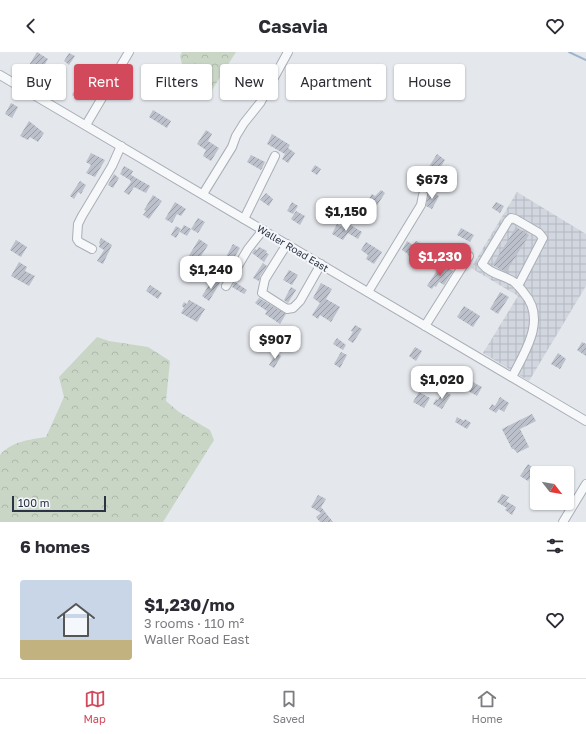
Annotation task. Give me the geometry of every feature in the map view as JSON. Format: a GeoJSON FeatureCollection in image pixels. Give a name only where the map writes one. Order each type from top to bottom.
{"type":"FeatureCollection","features":[{"type":"Feature","properties":{"kind":"street"},"geometry":{"type":"LineString","coordinates":[[86,125],[128,52]]}},
{"type":"Feature","properties":{"kind":"street"},"geometry":{"type":"LineString","coordinates":[[203,194],[232,147],[236,136],[244,123],[260,103],[288,52]]}},
{"type":"Feature","properties":{"kind":"street","name":"Waller Road East"},"geometry":{"type":"LineString","coordinates":[[0,74],[586,421]]}},
{"type":"Feature","properties":{"kind":"street"},"geometry":{"type":"LineString","coordinates":[[92,249],[79,242],[77,239],[78,224],[112,166],[121,146]]}},
{"type":"Feature","properties":{"kind":"street"},"geometry":{"type":"LineString","coordinates":[[244,219],[275,156]]}},
{"type":"Feature","properties":{"kind":"street"},"geometry":{"type":"LineString","coordinates":[[368,292],[421,204],[423,195]]}},
{"type":"Feature","properties":{"kind":"street"},"geometry":{"type":"LineString","coordinates":[[512,377],[525,351],[534,327],[534,311],[530,300],[518,286],[491,271],[482,264],[511,218],[516,219],[539,233],[543,238],[518,286]]}},
{"type":"Feature","properties":{"kind":"street"},"geometry":{"type":"LineString","coordinates":[[226,286],[248,249],[263,230]]}},
{"type":"Feature","properties":{"kind":"street"},"geometry":{"type":"LineString","coordinates":[[287,244],[265,279],[262,293],[287,309],[293,308],[300,301],[321,264]]}},
{"type":"Feature","properties":{"kind":"street"},"geometry":{"type":"LineString","coordinates":[[425,326],[469,256]]}},
{"type":"Feature","properties":{"kind":"street"},"geometry":{"type":"LineString","coordinates":[[563,522],[586,484]]}},
{"type":"Feature","properties":{"kind":"shaded area"},"geometry":{"type":"Polygon","coordinates":[[[517,192],[586,234],[586,286],[529,381],[483,353],[518,296],[471,268],[517,192]]]}},
{"type":"Feature","properties":{"kind":"green space"},"geometry":{"type":"Polygon","coordinates":[[[182,52],[236,52],[228,64],[220,64],[220,77],[212,90],[212,64],[182,64],[180,56],[182,52]]]}},
{"type":"Feature","properties":{"kind":"green space"},"geometry":{"type":"Polygon","coordinates":[[[97,337],[109,341],[148,347],[170,361],[166,401],[179,412],[210,430],[214,440],[163,522],[0,522],[0,455],[15,444],[27,440],[46,437],[64,397],[59,377],[97,337]]]}},
{"type":"Feature","properties":{"kind":"building"},"geometry":{"type":"Polygon","coordinates":[[[37,52],[48,59],[45,64],[30,64],[37,52]]]}},
{"type":"Feature","properties":{"kind":"building"},"geometry":{"type":"Polygon","coordinates":[[[69,53],[75,56],[69,65],[64,61],[69,53]]]}},
{"type":"Feature","properties":{"kind":"building"},"geometry":{"type":"Polygon","coordinates":[[[11,103],[18,107],[12,118],[5,114],[11,103]]]}},
{"type":"Feature","properties":{"kind":"building"},"geometry":{"type":"Polygon","coordinates":[[[153,110],[171,121],[167,128],[149,117],[153,110]]]}},
{"type":"Feature","properties":{"kind":"building"},"geometry":{"type":"Polygon","coordinates":[[[29,121],[44,133],[38,142],[30,137],[28,140],[20,136],[29,121]]]}},
{"type":"Feature","properties":{"kind":"building"},"geometry":{"type":"Polygon","coordinates":[[[206,130],[212,134],[208,141],[219,148],[211,161],[203,156],[206,150],[197,144],[206,130]]]}},
{"type":"Feature","properties":{"kind":"building"},"geometry":{"type":"Polygon","coordinates":[[[272,134],[290,145],[288,148],[295,153],[288,163],[282,159],[285,154],[267,144],[272,134]]]}},
{"type":"Feature","properties":{"kind":"building"},"geometry":{"type":"Polygon","coordinates":[[[91,153],[105,160],[95,177],[86,173],[91,165],[86,162],[91,153]]]}},
{"type":"Feature","properties":{"kind":"building"},"geometry":{"type":"Polygon","coordinates":[[[437,154],[445,160],[433,179],[431,178],[423,190],[417,186],[437,154]]]}},
{"type":"Feature","properties":{"kind":"building"},"geometry":{"type":"Polygon","coordinates":[[[251,155],[265,162],[261,170],[247,162],[251,155]]]}},
{"type":"Feature","properties":{"kind":"building"},"geometry":{"type":"Polygon","coordinates":[[[315,165],[321,169],[317,175],[311,171],[315,165]]]}},
{"type":"Feature","properties":{"kind":"building"},"geometry":{"type":"Polygon","coordinates":[[[124,166],[133,171],[131,175],[150,186],[146,193],[134,187],[129,195],[124,192],[131,182],[120,174],[124,166]]]}},
{"type":"Feature","properties":{"kind":"building"},"geometry":{"type":"Polygon","coordinates":[[[114,174],[119,178],[113,188],[108,185],[114,174]]]}},
{"type":"Feature","properties":{"kind":"building"},"geometry":{"type":"Polygon","coordinates":[[[80,181],[86,185],[81,194],[78,192],[74,199],[70,196],[80,181]]]}},
{"type":"Feature","properties":{"kind":"building"},"geometry":{"type":"Polygon","coordinates":[[[381,190],[385,193],[376,207],[367,202],[372,194],[375,196],[381,190]]]}},
{"type":"Feature","properties":{"kind":"building"},"geometry":{"type":"Polygon","coordinates":[[[430,191],[439,196],[432,209],[426,206],[430,191]]]}},
{"type":"Feature","properties":{"kind":"building"},"geometry":{"type":"Polygon","coordinates":[[[266,193],[273,199],[269,206],[260,200],[266,193]]]}},
{"type":"Feature","properties":{"kind":"building"},"geometry":{"type":"Polygon","coordinates":[[[153,195],[162,201],[149,219],[143,215],[146,211],[144,210],[153,195]]]}},
{"type":"Feature","properties":{"kind":"building"},"geometry":{"type":"Polygon","coordinates":[[[175,202],[186,209],[181,216],[177,214],[172,223],[165,219],[175,202]]]}},
{"type":"Feature","properties":{"kind":"building"},"geometry":{"type":"Polygon","coordinates":[[[292,202],[298,206],[293,214],[287,211],[292,202]]]}},
{"type":"Feature","properties":{"kind":"building"},"geometry":{"type":"Polygon","coordinates":[[[496,202],[504,206],[500,213],[492,208],[496,202]]]}},
{"type":"Feature","properties":{"kind":"building"},"geometry":{"type":"Polygon","coordinates":[[[296,211],[305,216],[300,225],[291,219],[296,211]]]}},
{"type":"Feature","properties":{"kind":"building"},"geometry":{"type":"Polygon","coordinates":[[[198,218],[205,222],[198,233],[191,229],[198,218]]]}},
{"type":"Feature","properties":{"kind":"building"},"geometry":{"type":"Polygon","coordinates":[[[337,224],[346,229],[349,224],[362,232],[358,239],[348,233],[343,240],[332,234],[337,224]]]}},
{"type":"Feature","properties":{"kind":"building"},"geometry":{"type":"Polygon","coordinates":[[[184,225],[191,229],[187,236],[180,232],[184,225]]]}},
{"type":"Feature","properties":{"kind":"building"},"geometry":{"type":"Polygon","coordinates":[[[176,226],[181,229],[176,238],[171,235],[176,226]]]}},
{"type":"Feature","properties":{"kind":"building"},"geometry":{"type":"Polygon","coordinates":[[[516,227],[529,235],[506,272],[493,265],[516,227]]]}},
{"type":"Feature","properties":{"kind":"building"},"geometry":{"type":"Polygon","coordinates":[[[461,228],[474,235],[470,242],[457,235],[461,228]]]}},
{"type":"Feature","properties":{"kind":"building"},"geometry":{"type":"Polygon","coordinates":[[[101,238],[112,245],[103,264],[97,261],[104,250],[99,247],[101,238]]]}},
{"type":"Feature","properties":{"kind":"building"},"geometry":{"type":"Polygon","coordinates":[[[199,239],[208,245],[196,264],[187,259],[199,239]]]}},
{"type":"Feature","properties":{"kind":"building"},"geometry":{"type":"Polygon","coordinates":[[[16,240],[27,247],[21,257],[10,250],[16,240]]]}},
{"type":"Feature","properties":{"kind":"building"},"geometry":{"type":"Polygon","coordinates":[[[407,241],[413,245],[416,241],[422,244],[420,247],[427,251],[424,255],[427,257],[424,263],[408,255],[402,250],[407,241]]]}},
{"type":"Feature","properties":{"kind":"building"},"geometry":{"type":"Polygon","coordinates":[[[366,242],[382,252],[374,264],[366,259],[368,255],[361,250],[366,242]]]}},
{"type":"Feature","properties":{"kind":"building"},"geometry":{"type":"Polygon","coordinates":[[[233,244],[240,248],[225,273],[219,270],[233,244]]]}},
{"type":"Feature","properties":{"kind":"building"},"geometry":{"type":"Polygon","coordinates":[[[259,247],[267,251],[266,253],[269,254],[264,262],[252,253],[259,247]]]}},
{"type":"Feature","properties":{"kind":"building"},"geometry":{"type":"Polygon","coordinates":[[[19,262],[27,267],[25,271],[35,276],[29,286],[11,276],[19,262]]]}},
{"type":"Feature","properties":{"kind":"building"},"geometry":{"type":"Polygon","coordinates":[[[263,263],[267,266],[260,276],[259,281],[253,278],[263,263]]]}},
{"type":"Feature","properties":{"kind":"building"},"geometry":{"type":"Polygon","coordinates":[[[441,264],[453,271],[444,285],[439,282],[436,287],[434,286],[432,289],[427,286],[441,264]]]}},
{"type":"Feature","properties":{"kind":"building"},"geometry":{"type":"Polygon","coordinates":[[[289,270],[298,275],[292,285],[283,280],[289,270]]]}},
{"type":"Feature","properties":{"kind":"building"},"geometry":{"type":"Polygon","coordinates":[[[213,279],[220,283],[209,301],[202,296],[213,279]]]}},
{"type":"Feature","properties":{"kind":"building"},"geometry":{"type":"Polygon","coordinates":[[[235,282],[247,290],[244,294],[232,287],[235,282]]]}},
{"type":"Feature","properties":{"kind":"building"},"geometry":{"type":"Polygon","coordinates":[[[321,283],[332,289],[326,299],[340,307],[331,322],[320,315],[318,319],[312,315],[320,303],[313,298],[321,283]]]}},
{"type":"Feature","properties":{"kind":"building"},"geometry":{"type":"Polygon","coordinates":[[[150,285],[162,293],[158,299],[146,291],[150,285]]]}},
{"type":"Feature","properties":{"kind":"building"},"geometry":{"type":"Polygon","coordinates":[[[291,287],[296,290],[288,303],[284,300],[291,287]]]}},
{"type":"Feature","properties":{"kind":"building"},"geometry":{"type":"Polygon","coordinates":[[[500,292],[509,297],[498,314],[490,309],[500,292]]]}},
{"type":"Feature","properties":{"kind":"building"},"geometry":{"type":"Polygon","coordinates":[[[259,298],[286,314],[280,324],[265,314],[267,311],[255,303],[259,298]]]}},
{"type":"Feature","properties":{"kind":"building"},"geometry":{"type":"Polygon","coordinates":[[[189,300],[205,309],[197,322],[181,313],[184,308],[182,306],[184,302],[187,304],[189,300]]]}},
{"type":"Feature","properties":{"kind":"building"},"geometry":{"type":"Polygon","coordinates":[[[464,306],[480,316],[473,327],[457,317],[464,306]]]}},
{"type":"Feature","properties":{"kind":"building"},"geometry":{"type":"Polygon","coordinates":[[[355,325],[362,329],[353,343],[348,340],[355,325]]]}},
{"type":"Feature","properties":{"kind":"building"},"geometry":{"type":"Polygon","coordinates":[[[337,338],[346,345],[343,350],[333,344],[337,338]]]}},
{"type":"Feature","properties":{"kind":"building"},"geometry":{"type":"Polygon","coordinates":[[[582,342],[586,344],[586,356],[577,350],[582,342]]]}},
{"type":"Feature","properties":{"kind":"building"},"geometry":{"type":"Polygon","coordinates":[[[415,347],[422,351],[416,361],[409,356],[415,347]]]}},
{"type":"Feature","properties":{"kind":"building"},"geometry":{"type":"Polygon","coordinates":[[[341,352],[347,355],[340,368],[334,364],[341,352]]]}},
{"type":"Feature","properties":{"kind":"building"},"geometry":{"type":"Polygon","coordinates":[[[276,353],[281,356],[274,368],[269,365],[276,353]]]}},
{"type":"Feature","properties":{"kind":"building"},"geometry":{"type":"Polygon","coordinates":[[[558,353],[566,359],[560,369],[551,364],[558,353]]]}},
{"type":"Feature","properties":{"kind":"building"},"geometry":{"type":"Polygon","coordinates":[[[465,378],[482,387],[477,396],[460,386],[465,378]]]}},
{"type":"Feature","properties":{"kind":"building"},"geometry":{"type":"Polygon","coordinates":[[[444,391],[451,395],[442,409],[433,404],[436,399],[438,400],[444,391]]]}},
{"type":"Feature","properties":{"kind":"building"},"geometry":{"type":"Polygon","coordinates":[[[419,392],[430,398],[424,408],[413,402],[419,392]]]}},
{"type":"Feature","properties":{"kind":"building"},"geometry":{"type":"Polygon","coordinates":[[[500,397],[509,403],[504,412],[499,409],[496,413],[489,409],[492,404],[495,406],[500,397]]]}},
{"type":"Feature","properties":{"kind":"building"},"geometry":{"type":"Polygon","coordinates":[[[532,414],[536,421],[520,429],[529,447],[517,453],[514,449],[512,449],[502,429],[532,414]]]}},
{"type":"Feature","properties":{"kind":"building"},"geometry":{"type":"Polygon","coordinates":[[[457,417],[464,421],[465,419],[471,423],[467,429],[455,422],[457,417]]]}},
{"type":"Feature","properties":{"kind":"building"},"geometry":{"type":"Polygon","coordinates":[[[528,464],[531,466],[530,478],[528,481],[520,476],[528,464]]]}},
{"type":"Feature","properties":{"kind":"building"},"geometry":{"type":"Polygon","coordinates":[[[502,494],[509,497],[506,501],[516,507],[512,515],[505,510],[507,508],[497,502],[502,494]]]}},
{"type":"Feature","properties":{"kind":"building"},"geometry":{"type":"Polygon","coordinates":[[[318,495],[326,499],[321,507],[333,522],[320,522],[316,517],[321,513],[311,507],[318,495]]]}},
{"type":"Feature","properties":{"kind":"waterway"},"geometry":{"type":"LineString","coordinates":[[569,52],[586,60]]}}]}
